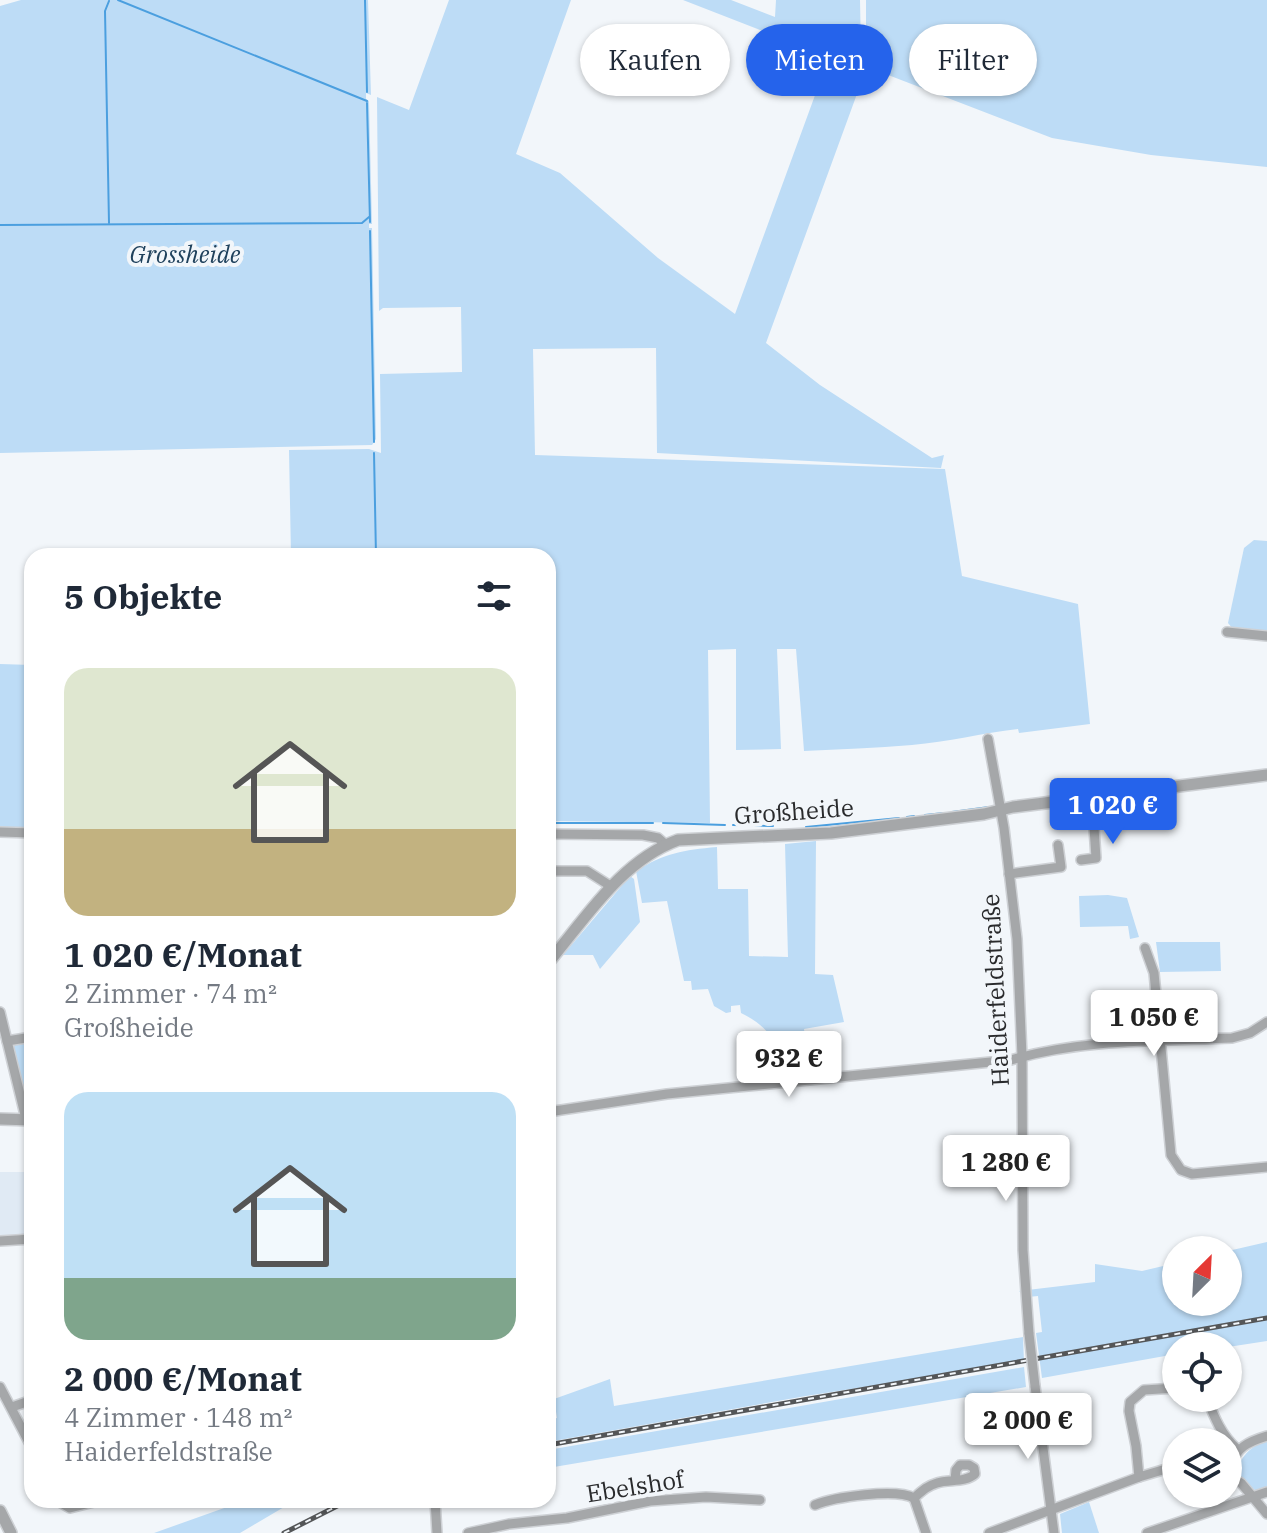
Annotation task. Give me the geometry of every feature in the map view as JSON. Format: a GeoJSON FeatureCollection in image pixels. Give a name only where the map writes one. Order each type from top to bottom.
{"type":"FeatureCollection","features":[{"type":"Feature","properties":{"kind":"street"},"geometry":{"type":"LineString","coordinates":[[1227,632],[1267,636]]}},
{"type":"Feature","properties":{"kind":"street","name":"Haiderfeldstraße"},"geometry":{"type":"LineString","coordinates":[[988,739],[1001,811],[1017,939],[1022,1056],[1023,1250],[1029,1334],[1054,1533]]}},
{"type":"Feature","properties":{"kind":"street","name":"Großheide"},"geometry":{"type":"LineString","coordinates":[[556,954],[631,866],[666,845],[691,839],[840,832],[1267,775]]}},
{"type":"Feature","properties":{"kind":"street"},"geometry":{"type":"LineString","coordinates":[[1081,860],[1096,858],[1092,797]]}},
{"type":"Feature","properties":{"kind":"street"},"geometry":{"type":"LineString","coordinates":[[0,832],[24,833]]}},
{"type":"Feature","properties":{"kind":"street"},"geometry":{"type":"LineString","coordinates":[[556,834],[634,834],[658,838],[666,845]]}},
{"type":"Feature","properties":{"kind":"street","name":"Haiderfeldstraße"},"geometry":{"type":"LineString","coordinates":[[1009,874],[1061,867],[1058,845]]}},
{"type":"Feature","properties":{"kind":"street"},"geometry":{"type":"LineString","coordinates":[[556,871],[587,871],[612,887]]}},
{"type":"Feature","properties":{"kind":"street"},"geometry":{"type":"LineString","coordinates":[[1145,948],[1154,973],[1168,1135],[1171,1155],[1178,1168],[1186,1173],[1199,1174],[1267,1167]]}},
{"type":"Feature","properties":{"kind":"street"},"geometry":{"type":"LineString","coordinates":[[0,1012],[24,1102]]}},
{"type":"Feature","properties":{"kind":"street"},"geometry":{"type":"LineString","coordinates":[[556,1111],[667,1094],[861,1076],[1105,1045],[1232,1038],[1250,1033],[1267,1022]]}},
{"type":"Feature","properties":{"kind":"street"},"geometry":{"type":"LineString","coordinates":[[7,1041],[24,1038]]}},
{"type":"Feature","properties":{"kind":"street"},"geometry":{"type":"LineString","coordinates":[[0,1119],[24,1120]]}},
{"type":"Feature","properties":{"kind":"street"},"geometry":{"type":"LineString","coordinates":[[0,1241],[24,1240]]}},
{"type":"Feature","properties":{"kind":"street"},"geometry":{"type":"LineString","coordinates":[[0,1387],[24,1432]]}},
{"type":"Feature","properties":{"kind":"street"},"geometry":{"type":"LineString","coordinates":[[1139,1477],[1130,1402],[1144,1390],[1162,1389]]}},
{"type":"Feature","properties":{"kind":"street"},"geometry":{"type":"LineString","coordinates":[[12,1407],[24,1403]]}},
{"type":"Feature","properties":{"kind":"street"},"geometry":{"type":"LineString","coordinates":[[1242,1445],[1267,1436]]}},
{"type":"Feature","properties":{"kind":"street"},"geometry":{"type":"LineString","coordinates":[[989,1533],[1162,1470]]}},
{"type":"Feature","properties":{"kind":"street"},"geometry":{"type":"LineString","coordinates":[[914,1498],[926,1487],[955,1480]]}},
{"type":"Feature","properties":{"kind":"street"},"geometry":{"type":"LineString","coordinates":[[1242,1487],[1267,1514]]}},
{"type":"Feature","properties":{"kind":"street"},"geometry":{"type":"LineString","coordinates":[[1147,1533],[1267,1492]]}},
{"type":"Feature","properties":{"kind":"street"},"geometry":{"type":"LineString","coordinates":[[815,1505],[827,1500],[858,1496],[907,1494],[914,1498],[926,1533]]}},
{"type":"Feature","properties":{"kind":"street","name":"Ebelshof"},"geometry":{"type":"LineString","coordinates":[[468,1533],[650,1501],[706,1497],[760,1500]]}},
{"type":"Feature","properties":{"kind":"street"},"geometry":{"type":"LineString","coordinates":[[435,1508],[437,1533]]}},
{"type":"Feature","properties":{"kind":"street"},"geometry":{"type":"LineString","coordinates":[[0,1511],[9,1530]]}},
{"type":"Feature","properties":{"kind":"shaded area"},"geometry":{"type":"Polygon","coordinates":[[[0,1172],[24,1172],[24,1234],[0,1236],[0,1172]]]}},
{"type":"Feature","properties":{"kind":"green space","name":"Grossheide"},"geometry":{"type":"Polygon","coordinates":[[[21,0],[368,0],[371,95],[366,93],[366,99],[369,101],[372,224],[369,228],[372,228],[376,439],[372,445],[0,453],[0,6],[21,0]]]}},
{"type":"Feature","properties":{"kind":"green space"},"geometry":{"type":"Polygon","coordinates":[[[449,0],[571,0],[516,154],[560,173],[658,258],[735,314],[815,96],[856,96],[766,343],[820,385],[932,458],[944,455],[941,468],[657,453],[656,348],[533,349],[535,455],[945,469],[962,576],[1078,604],[1090,724],[1019,733],[1018,729],[912,745],[804,751],[796,649],[777,649],[781,749],[736,750],[736,649],[708,650],[710,823],[556,821],[556,548],[291,548],[289,450],[369,449],[381,453],[380,374],[462,372],[461,307],[383,308],[379,311],[377,97],[409,110],[449,0]]]}},
{"type":"Feature","properties":{"kind":"green space"},"geometry":{"type":"Polygon","coordinates":[[[683,0],[731,0],[775,17],[776,0],[860,0],[860,24],[746,25],[683,0]]]}},
{"type":"Feature","properties":{"kind":"green space"},"geometry":{"type":"Polygon","coordinates":[[[866,0],[1267,0],[1267,167],[1151,155],[1052,138],[943,96],[1037,96],[1037,24],[909,24],[909,83],[893,77],[893,24],[866,24],[866,0]]]}},
{"type":"Feature","properties":{"kind":"green space"},"geometry":{"type":"Polygon","coordinates":[[[1254,540],[1267,541],[1267,632],[1233,629],[1228,623],[1244,548],[1254,540]]]}},
{"type":"Feature","properties":{"kind":"green space"},"geometry":{"type":"Polygon","coordinates":[[[0,664],[24,665],[24,828],[0,828],[0,664]]]}},
{"type":"Feature","properties":{"kind":"green space"},"geometry":{"type":"Polygon","coordinates":[[[816,841],[815,974],[833,975],[844,1022],[804,1029],[810,1071],[783,1074],[771,1037],[759,1024],[741,1013],[740,1005],[731,1006],[731,1012],[726,1013],[714,1006],[708,989],[692,990],[691,981],[684,981],[667,901],[642,903],[636,871],[675,853],[717,847],[718,889],[748,889],[749,956],[788,957],[785,844],[816,841]]]}},
{"type":"Feature","properties":{"kind":"green space"},"geometry":{"type":"Polygon","coordinates":[[[630,876],[634,879],[640,922],[600,969],[593,955],[563,955],[630,876]]]}},
{"type":"Feature","properties":{"kind":"green space"},"geometry":{"type":"Polygon","coordinates":[[[1079,896],[1127,898],[1139,937],[1130,939],[1128,926],[1080,927],[1079,896]]]}},
{"type":"Feature","properties":{"kind":"green space"},"geometry":{"type":"Polygon","coordinates":[[[1156,942],[1220,942],[1221,971],[1160,972],[1156,942]]]}},
{"type":"Feature","properties":{"kind":"green space"},"geometry":{"type":"Polygon","coordinates":[[[24,1043],[24,1091],[12,1045],[24,1043]]]}},
{"type":"Feature","properties":{"kind":"green space"},"geometry":{"type":"Polygon","coordinates":[[[1267,1242],[1267,1341],[1242,1345],[1242,1332],[1162,1332],[1162,1357],[1042,1378],[1036,1333],[1042,1332],[1038,1296],[1028,1297],[1019,1291],[1095,1282],[1095,1264],[1142,1271],[1162,1266],[1162,1316],[1242,1316],[1242,1248],[1267,1242]]]}},
{"type":"Feature","properties":{"kind":"green space"},"geometry":{"type":"Polygon","coordinates":[[[1023,1337],[1024,1362],[806,1396],[556,1441],[556,1398],[610,1379],[614,1406],[1023,1337]]]}},
{"type":"Feature","properties":{"kind":"green space"},"geometry":{"type":"Polygon","coordinates":[[[1024,1367],[1026,1387],[556,1467],[556,1449],[1024,1367]]]}},
{"type":"Feature","properties":{"kind":"green space"},"geometry":{"type":"Polygon","coordinates":[[[1267,1440],[1267,1489],[1256,1491],[1242,1480],[1242,1459],[1267,1440]]]}},
{"type":"Feature","properties":{"kind":"green space"},"geometry":{"type":"Polygon","coordinates":[[[1089,1502],[1099,1533],[1062,1533],[1060,1514],[1089,1502]]]}},
{"type":"Feature","properties":{"kind":"green space"},"geometry":{"type":"Polygon","coordinates":[[[224,1508],[282,1508],[240,1533],[154,1533],[224,1508]]]}},
{"type":"Feature","properties":{"kind":"waterway"},"geometry":{"type":"LineString","coordinates":[[118,0],[367,101]]}},
{"type":"Feature","properties":{"kind":"waterway"},"geometry":{"type":"LineString","coordinates":[[365,0],[367,92]]}},
{"type":"Feature","properties":{"kind":"waterway"},"geometry":{"type":"LineString","coordinates":[[109,1],[105,11],[109,223]]}},
{"type":"Feature","properties":{"kind":"waterway"},"geometry":{"type":"LineString","coordinates":[[367,103],[370,222]]}},
{"type":"Feature","properties":{"kind":"waterway"},"geometry":{"type":"LineString","coordinates":[[0,225],[362,223],[369,217]]}},
{"type":"Feature","properties":{"kind":"waterway"},"geometry":{"type":"LineString","coordinates":[[370,231],[374,442]]}},
{"type":"Feature","properties":{"kind":"waterway"},"geometry":{"type":"LineString","coordinates":[[374,453],[376,548]]}},
{"type":"Feature","properties":{"kind":"waterway"},"geometry":{"type":"LineString","coordinates":[[952,812],[989,807]]}},
{"type":"Feature","properties":{"kind":"waterway"},"geometry":{"type":"LineString","coordinates":[[925,815],[944,813]]}},
{"type":"Feature","properties":{"kind":"waterway"},"geometry":{"type":"LineString","coordinates":[[907,817],[914,816]]}},
{"type":"Feature","properties":{"kind":"waterway"},"geometry":{"type":"LineString","coordinates":[[806,827],[899,818]]}},
{"type":"Feature","properties":{"kind":"waterway"},"geometry":{"type":"LineString","coordinates":[[556,823],[653,823]]}},
{"type":"Feature","properties":{"kind":"waterway"},"geometry":{"type":"LineString","coordinates":[[663,823],[725,825]]}},
{"type":"Feature","properties":{"kind":"waterway"},"geometry":{"type":"LineString","coordinates":[[733,825],[773,826]]}},
{"type":"Feature","properties":{"kind":"railway"},"geometry":{"type":"LineString","coordinates":[[556,1444],[1267,1318]]}},
{"type":"Feature","properties":{"kind":"railway"},"geometry":{"type":"LineString","coordinates":[[284,1533],[333,1508]]}}]}
